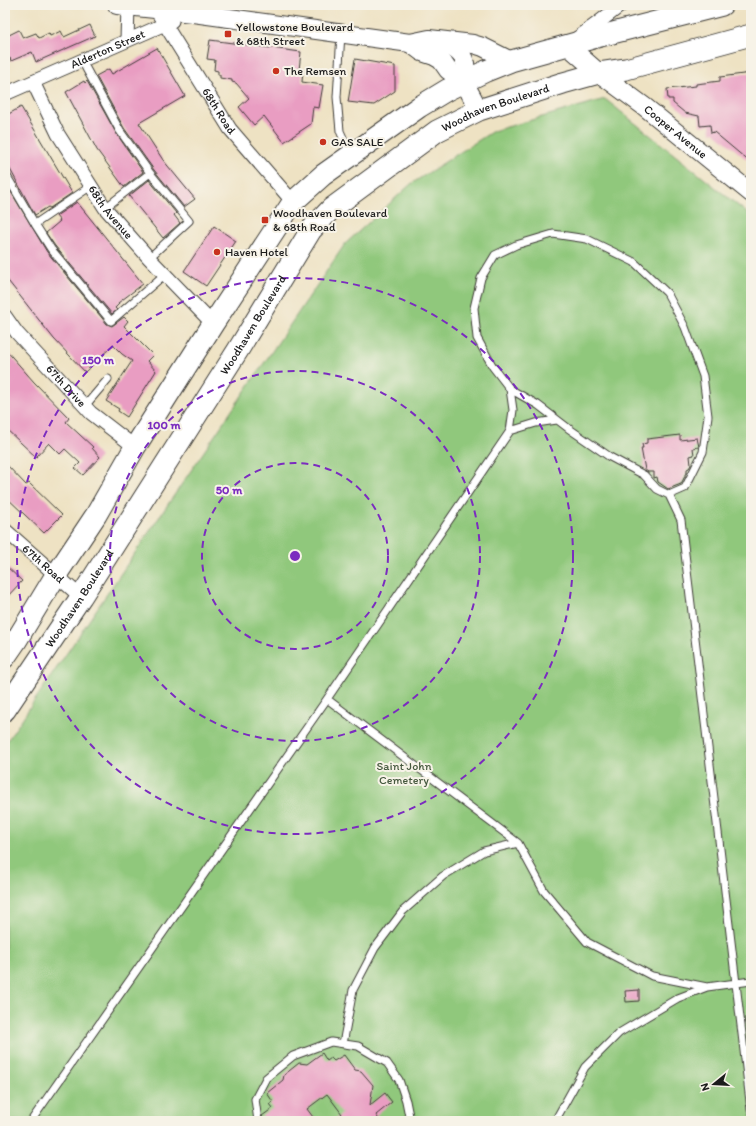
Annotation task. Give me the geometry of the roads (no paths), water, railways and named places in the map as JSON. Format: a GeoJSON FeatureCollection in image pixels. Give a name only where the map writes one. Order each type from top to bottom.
{"type":"FeatureCollection","features":[{"type":"Feature","properties":{"kind":"main road"},"geometry":{"type":"LineString","coordinates":[[5,657],[56,575],[96,515],[135,447],[293,202],[323,175],[419,107],[464,82],[511,62],[566,45],[722,5]]}},
{"type":"Feature","properties":{"kind":"main road","name":"Woodhaven Boulevard"},"geometry":{"type":"LineString","coordinates":[[5,710],[82,597],[238,350],[311,230],[336,205],[437,131],[479,110],[599,73],[626,69],[751,35]]}},
{"type":"Feature","properties":{"kind":"street"},"geometry":{"type":"LineString","coordinates":[[193,13],[210,5]]}},
{"type":"Feature","properties":{"kind":"street"},"geometry":{"type":"LineString","coordinates":[[566,45],[620,5]]}},
{"type":"Feature","properties":{"kind":"street"},"geometry":{"type":"LineString","coordinates":[[127,40],[123,6],[161,17],[193,13],[410,43],[429,39],[437,40],[484,47],[511,62]]}},
{"type":"Feature","properties":{"kind":"street","name":"Alderton Street"},"geometry":{"type":"LineString","coordinates":[[5,94],[82,62],[127,40],[161,17]]}},
{"type":"Feature","properties":{"kind":"street","name":"68th Road"},"geometry":{"type":"LineString","coordinates":[[161,17],[230,129],[293,202]]}},
{"type":"Feature","properties":{"kind":"street"},"geometry":{"type":"LineString","coordinates":[[437,40],[458,52],[463,58],[465,62],[464,82]]}},
{"type":"Feature","properties":{"kind":"street"},"geometry":{"type":"LineString","coordinates":[[410,43],[422,52],[434,56],[440,60],[448,70],[464,82],[479,110]]}},
{"type":"Feature","properties":{"kind":"street","name":"Cooper Avenue"},"geometry":{"type":"LineString","coordinates":[[566,45],[599,73],[645,107],[751,193]]}},
{"type":"Feature","properties":{"kind":"street","name":"68th Avenue"},"geometry":{"type":"LineString","coordinates":[[33,82],[58,134],[105,208],[148,258],[213,324]]}},
{"type":"Feature","properties":{"kind":"street","name":"67th Drive"},"geometry":{"type":"LineString","coordinates":[[5,316],[17,333],[91,413],[135,447]]}},
{"type":"Feature","properties":{"kind":"street","name":"67th Road"},"geometry":{"type":"LineString","coordinates":[[5,530],[82,597]]}},
{"type":"Feature","properties":{"kind":"lane"},"geometry":{"type":"LineString","coordinates":[[341,34],[336,97],[340,131],[351,156]]}},
{"type":"Feature","properties":{"kind":"lane"},"geometry":{"type":"LineString","coordinates":[[82,62],[120,130],[150,173],[189,221],[148,258]]}},
{"type":"Feature","properties":{"kind":"lane"},"geometry":{"type":"LineString","coordinates":[[5,173],[35,224],[52,249],[111,321],[164,275]]}},
{"type":"Feature","properties":{"kind":"lane"},"geometry":{"type":"LineString","coordinates":[[105,208],[150,173]]}},
{"type":"Feature","properties":{"kind":"lane"},"geometry":{"type":"LineString","coordinates":[[35,224],[91,186]]}},
{"type":"Feature","properties":{"kind":"lane"},"geometry":{"type":"LineString","coordinates":[[669,495],[685,488],[703,452],[708,416],[703,376],[685,327],[667,293],[634,262],[587,239],[553,234],[516,245],[495,256],[481,278],[474,308],[477,338],[493,368],[510,389],[538,405],[610,457],[644,475],[657,489],[669,495],[681,520],[751,1110]]}},
{"type":"Feature","properties":{"kind":"lane"},"geometry":{"type":"LineString","coordinates":[[85,406],[108,379]]}},
{"type":"Feature","properties":{"kind":"lane"},"geometry":{"type":"LineString","coordinates":[[31,1121],[327,699],[510,431],[513,410],[510,389]]}},
{"type":"Feature","properties":{"kind":"lane"},"geometry":{"type":"LineString","coordinates":[[510,431],[536,423],[558,420]]}},
{"type":"Feature","properties":{"kind":"lane"},"geometry":{"type":"LineString","coordinates":[[327,699],[518,843],[544,891],[587,942],[652,976],[707,986],[751,981]]}},
{"type":"Feature","properties":{"kind":"lane"},"geometry":{"type":"LineString","coordinates":[[343,1044],[353,990],[375,948],[403,911],[443,876],[484,851],[518,843]]}},
{"type":"Feature","properties":{"kind":"lane"},"geometry":{"type":"LineString","coordinates":[[555,1121],[585,1066],[619,1034],[678,998],[707,986]]}},
{"type":"Feature","properties":{"kind":"lane"},"geometry":{"type":"LineString","coordinates":[[258,1121],[255,1099],[266,1078],[293,1056],[331,1042],[358,1046],[387,1063],[400,1080],[410,1121]]}},
{"type":"Feature","properties":{"kind":"place","name":"Yellowstone Boulevard & 68th Street"},"geometry":{"type":"Point","coordinates":[228,34]}},
{"type":"Feature","properties":{"kind":"place","name":"The Remsen"},"geometry":{"type":"Point","coordinates":[276,71]}},
{"type":"Feature","properties":{"kind":"place","name":"GAS SALE"},"geometry":{"type":"Point","coordinates":[323,142]}},
{"type":"Feature","properties":{"kind":"place","name":"Woodhaven Boulevard & 68th Road"},"geometry":{"type":"Point","coordinates":[265,220]}},
{"type":"Feature","properties":{"kind":"place","name":"Haven Hotel"},"geometry":{"type":"Point","coordinates":[217,252]}},
{"type":"Feature","properties":{"kind":"park label","name":"Saint John Cemetery"},"geometry":{"type":"Point","coordinates":[404,773]}}]}
